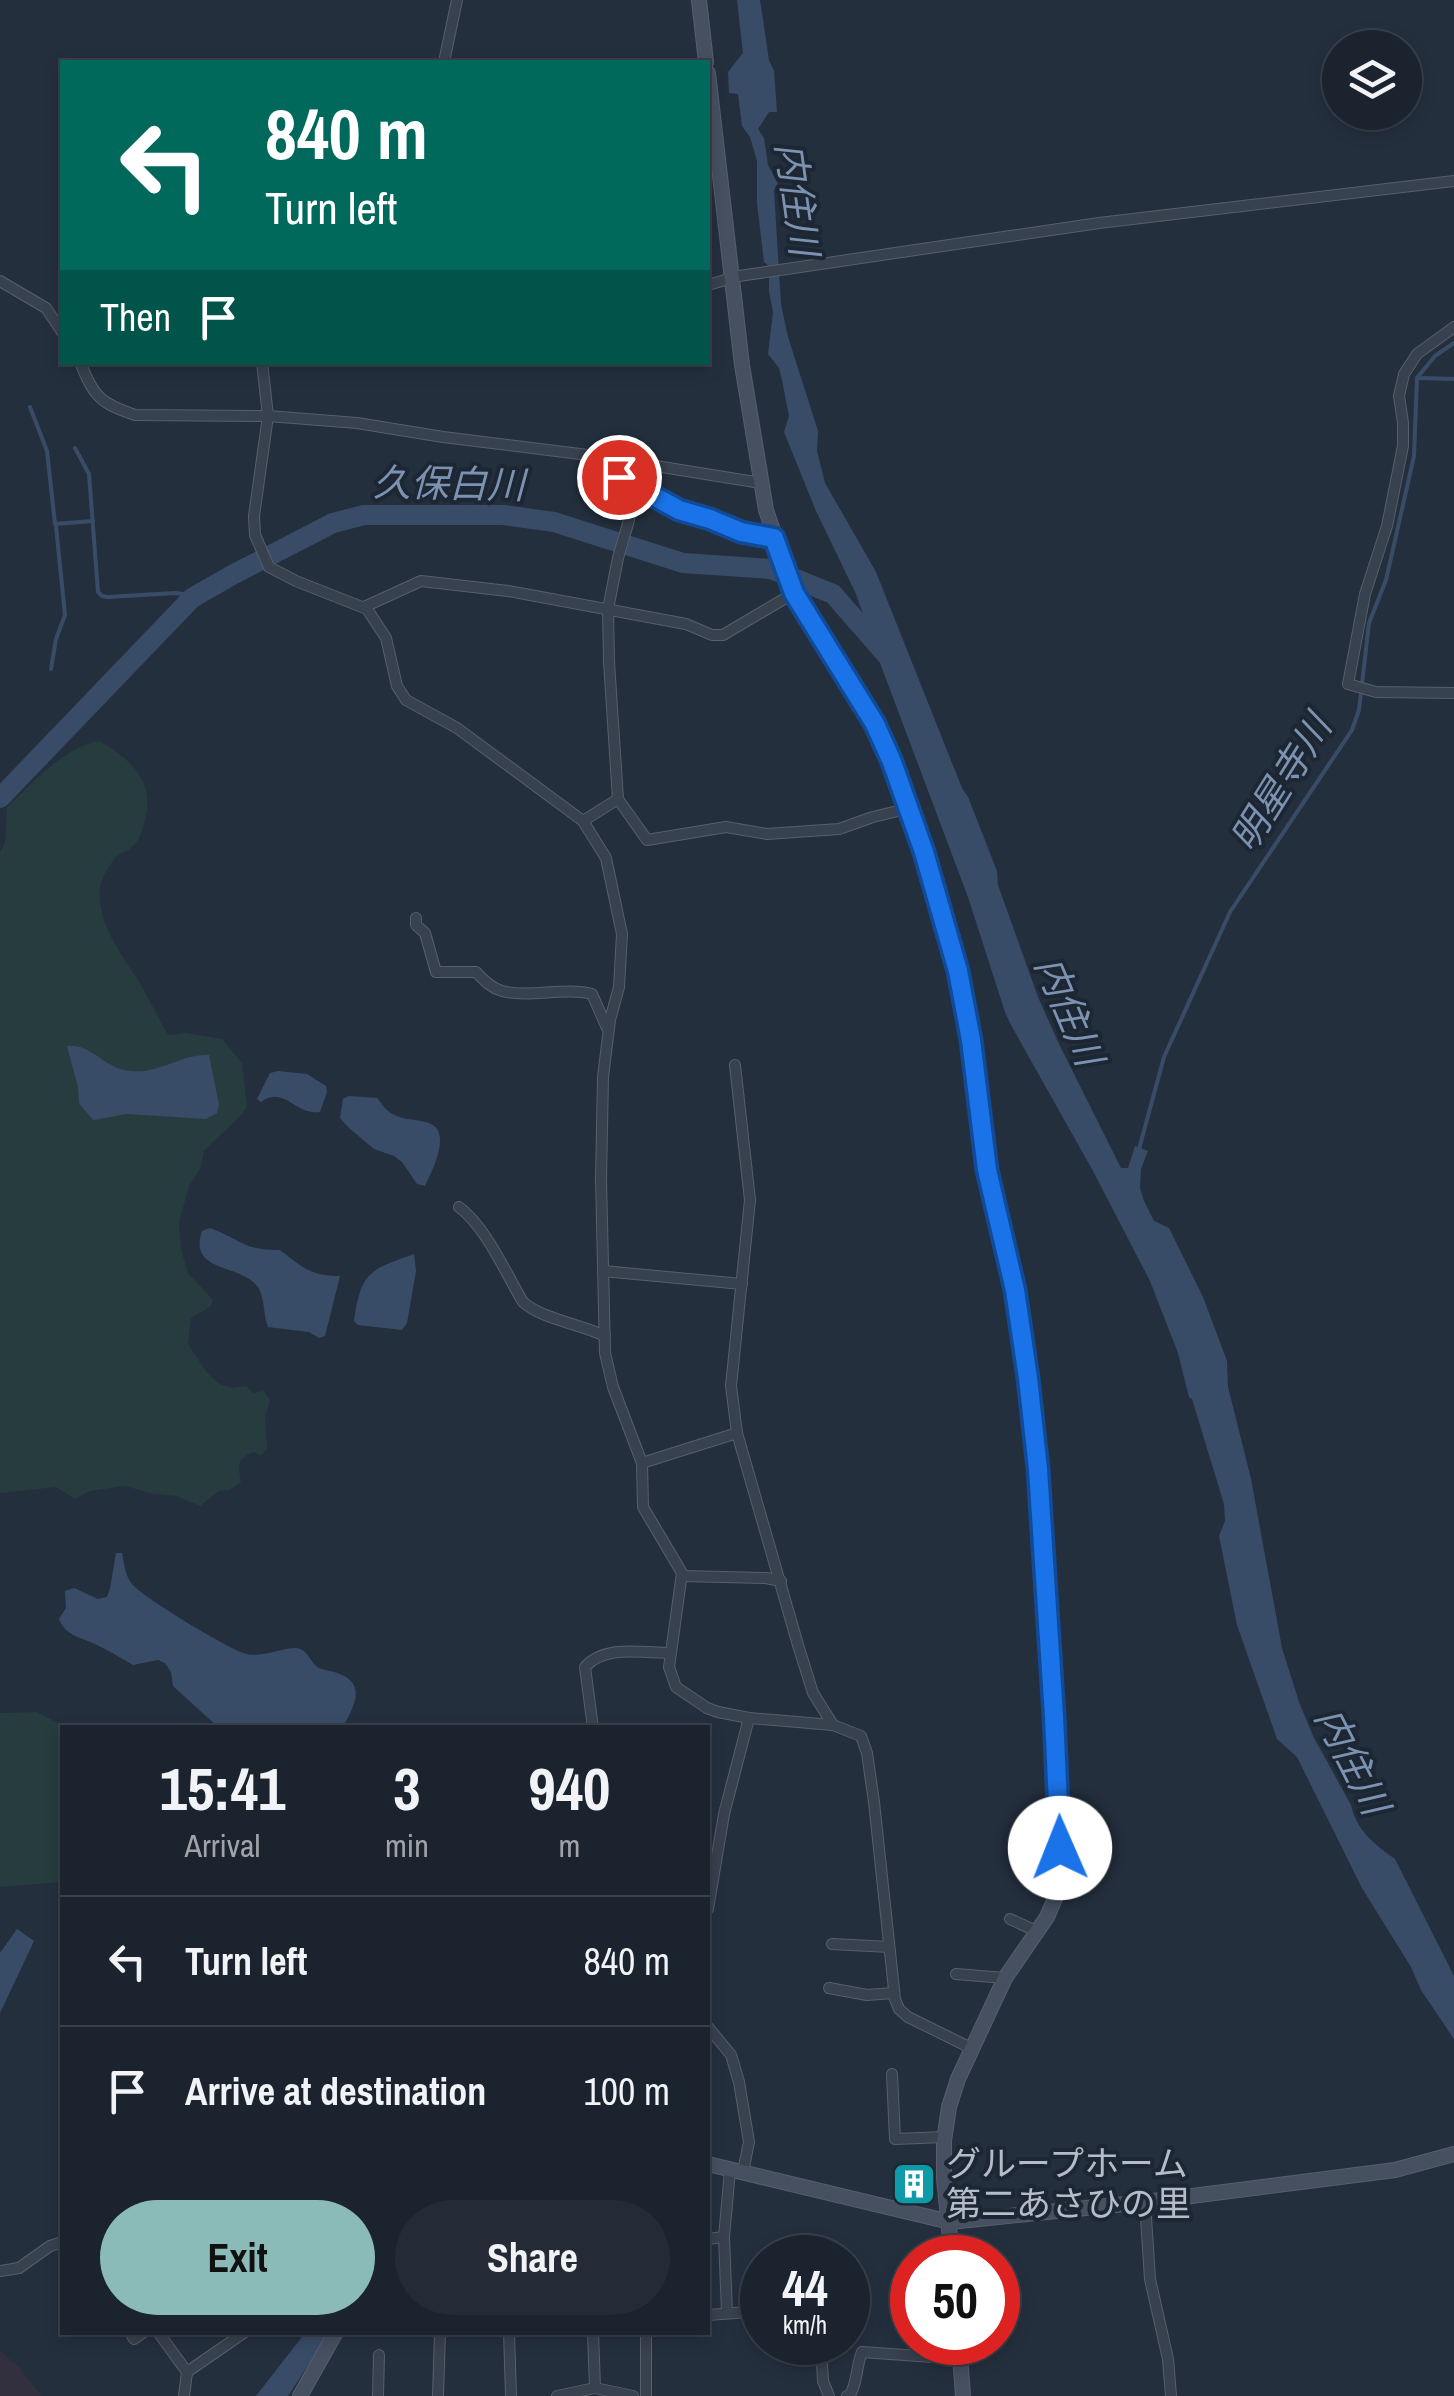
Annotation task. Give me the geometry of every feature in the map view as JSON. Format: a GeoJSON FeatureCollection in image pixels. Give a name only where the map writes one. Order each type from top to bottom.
{"type":"FeatureCollection","features":[{"type":"Feature","properties":{"kind":"main road"},"geometry":{"type":"LineString","coordinates":[[699,3],[706,60]]}},
{"type":"Feature","properties":{"kind":"main road"},"geometry":{"type":"LineString","coordinates":[[710,88],[760,483],[794,593],[875,724],[910,808],[938,897],[966,1006],[987,1170],[1015,1290],[1028,1378],[1054,1716],[1060,1848],[1056,1896],[1047,1917],[1005,1978],[948,2108],[944,2178],[951,2235]]}},
{"type":"Feature","properties":{"kind":"main road"},"geometry":{"type":"LineString","coordinates":[[710,2164],[950,2222],[1395,2170],[1454,2154]]}},
{"type":"Feature","properties":{"kind":"main road"},"geometry":{"type":"LineString","coordinates":[[300,2396],[334,2335]]}},
{"type":"Feature","properties":{"kind":"main road"},"geometry":{"type":"LineString","coordinates":[[961,2365],[963,2396]]}},
{"type":"Feature","properties":{"kind":"street"},"geometry":{"type":"LineString","coordinates":[[444,60],[457,0]]}},
{"type":"Feature","properties":{"kind":"street"},"geometry":{"type":"LineString","coordinates":[[684,0],[699,3]]}},
{"type":"Feature","properties":{"kind":"street"},"geometry":{"type":"LineString","coordinates":[[710,284],[1118,221],[1454,181]]}},
{"type":"Feature","properties":{"kind":"street"},"geometry":{"type":"LineString","coordinates":[[0,281],[46,308],[60,329]]}},
{"type":"Feature","properties":{"kind":"street"},"geometry":{"type":"LineString","coordinates":[[1454,328],[1416,354],[1404,374],[1399,396],[1403,446],[1387,526],[1365,594],[1348,684],[1376,692],[1454,693]]}},
{"type":"Feature","properties":{"kind":"street"},"geometry":{"type":"LineString","coordinates":[[81,365],[100,399],[135,415],[268,416],[358,424],[760,483]]}},
{"type":"Feature","properties":{"kind":"street"},"geometry":{"type":"LineString","coordinates":[[262,365],[268,416],[254,516],[255,536],[270,567],[364,606],[386,638],[397,686],[406,700],[457,728],[582,820],[606,858],[622,934],[619,986],[603,1077],[605,1353],[642,1463],[643,1507],[682,1576],[669,1667],[676,1686],[707,1708],[749,1718],[833,1726],[861,1736],[867,1753],[893,1993],[899,2009],[908,2016],[973,2050]]}},
{"type":"Feature","properties":{"kind":"street"},"geometry":{"type":"LineString","coordinates":[[588,455],[679,510],[741,532],[774,538]]}},
{"type":"Feature","properties":{"kind":"street"},"geometry":{"type":"LineString","coordinates":[[632,483],[608,609],[618,799],[648,840],[726,826],[767,834],[839,829],[910,808]]}},
{"type":"Feature","properties":{"kind":"street"},"geometry":{"type":"LineString","coordinates":[[364,606],[421,581],[508,591],[686,624],[723,635],[794,593]]}},
{"type":"Feature","properties":{"kind":"street"},"geometry":{"type":"LineString","coordinates":[[582,820],[618,799]]}},
{"type":"Feature","properties":{"kind":"street"},"geometry":{"type":"LineString","coordinates":[[416,918],[416,925],[425,933],[436,972],[476,972],[499,990],[592,994],[609,1034]]}},
{"type":"Feature","properties":{"kind":"street"},"geometry":{"type":"LineString","coordinates":[[735,1065],[750,1200],[731,1386],[737,1433],[814,1693],[833,1726]]}},
{"type":"Feature","properties":{"kind":"street"},"geometry":{"type":"LineString","coordinates":[[459,1207],[479,1227],[522,1302],[530,1309],[605,1336]]}},
{"type":"Feature","properties":{"kind":"street"},"geometry":{"type":"LineString","coordinates":[[604,1271],[742,1284]]}},
{"type":"Feature","properties":{"kind":"street"},"geometry":{"type":"LineString","coordinates":[[642,1463],[737,1433]]}},
{"type":"Feature","properties":{"kind":"street"},"geometry":{"type":"LineString","coordinates":[[682,1576],[766,1578],[780,1582]]}},
{"type":"Feature","properties":{"kind":"street"},"geometry":{"type":"LineString","coordinates":[[593,1725],[585,1667],[591,1660],[627,1651],[671,1653]]}},
{"type":"Feature","properties":{"kind":"street"},"geometry":{"type":"LineString","coordinates":[[710,1897],[724,1814],[749,1718]]}},
{"type":"Feature","properties":{"kind":"street"},"geometry":{"type":"LineString","coordinates":[[1010,1920],[1036,1931]]}},
{"type":"Feature","properties":{"kind":"street"},"geometry":{"type":"LineString","coordinates":[[832,1944],[888,1947]]}},
{"type":"Feature","properties":{"kind":"street"},"geometry":{"type":"LineString","coordinates":[[956,1974],[1005,1978]]}},
{"type":"Feature","properties":{"kind":"street"},"geometry":{"type":"LineString","coordinates":[[828,1988],[857,1994],[893,1993]]}},
{"type":"Feature","properties":{"kind":"street"},"geometry":{"type":"LineString","coordinates":[[710,2029],[731,2055],[749,2142],[737,2171],[724,2237],[728,2313]]}},
{"type":"Feature","properties":{"kind":"street"},"geometry":{"type":"LineString","coordinates":[[892,2074],[895,2139],[944,2137]]}},
{"type":"Feature","properties":{"kind":"street"},"geometry":{"type":"LineString","coordinates":[[1145,2202],[1150,2278],[1172,2396]]}},
{"type":"Feature","properties":{"kind":"street"},"geometry":{"type":"LineString","coordinates":[[710,2239],[724,2237]]}},
{"type":"Feature","properties":{"kind":"street"},"geometry":{"type":"LineString","coordinates":[[0,2271],[19,2268],[60,2243]]}},
{"type":"Feature","properties":{"kind":"street"},"geometry":{"type":"LineString","coordinates":[[710,2315],[740,2312]]}},
{"type":"Feature","properties":{"kind":"street"},"geometry":{"type":"LineString","coordinates":[[160,2335],[187,2372],[184,2396]]}},
{"type":"Feature","properties":{"kind":"street"},"geometry":{"type":"LineString","coordinates":[[187,2372],[241,2335]]}},
{"type":"Feature","properties":{"kind":"street"},"geometry":{"type":"LineString","coordinates":[[438,2396],[440,2335]]}},
{"type":"Feature","properties":{"kind":"street"},"geometry":{"type":"LineString","coordinates":[[510,2335],[511,2396]]}},
{"type":"Feature","properties":{"kind":"street"},"geometry":{"type":"LineString","coordinates":[[593,2335],[595,2388]]}},
{"type":"Feature","properties":{"kind":"street"},"geometry":{"type":"LineString","coordinates":[[646,2335],[646,2396]]}},
{"type":"Feature","properties":{"kind":"street"},"geometry":{"type":"LineString","coordinates":[[847,2396],[856,2380],[862,2352],[890,2351]]}},
{"type":"Feature","properties":{"kind":"street"},"geometry":{"type":"LineString","coordinates":[[378,2355],[378,2396]]}},
{"type":"Feature","properties":{"kind":"street"},"geometry":{"type":"LineString","coordinates":[[822,2365],[823,2381],[830,2396]]}},
{"type":"Feature","properties":{"kind":"street"},"geometry":{"type":"LineString","coordinates":[[557,2396],[595,2388],[633,2396]]}},
{"type":"Feature","properties":{"kind":"shaded area"},"geometry":{"type":"Polygon","coordinates":[[[0,2351],[19,2367],[41,2396],[0,2396],[0,2351]]]}},
{"type":"Feature","properties":{"kind":"green space"},"geometry":{"type":"Polygon","coordinates":[[[99,741],[130,763],[147,794],[143,828],[137,842],[115,858],[102,881],[100,902],[106,926],[168,1035],[186,1033],[222,1039],[242,1063],[247,1107],[204,1151],[179,1222],[188,1273],[213,1300],[210,1307],[191,1318],[188,1344],[218,1383],[231,1388],[246,1386],[253,1393],[264,1391],[270,1400],[265,1417],[267,1448],[261,1456],[254,1452],[241,1460],[241,1482],[219,1491],[200,1506],[176,1496],[125,1486],[90,1491],[75,1499],[56,1487],[0,1493],[0,852],[5,843],[7,807],[61,759],[99,741]]]}},
{"type":"Feature","properties":{"kind":"green space"},"geometry":{"type":"Polygon","coordinates":[[[37,1712],[62,1725],[60,1882],[0,1887],[0,1713],[37,1712]]]}},
{"type":"Feature","properties":{"kind":"water"},"geometry":{"type":"Polygon","coordinates":[[[737,0],[760,0],[774,71],[777,112],[769,112],[758,129],[778,184],[774,190],[781,304],[818,431],[817,451],[825,483],[876,572],[997,871],[998,885],[1038,997],[1059,1044],[1121,1168],[1128,1168],[1135,1146],[1148,1151],[1141,1169],[1144,1201],[1154,1221],[1169,1228],[1203,1297],[1227,1361],[1228,1387],[1251,1479],[1282,1648],[1299,1702],[1357,1822],[1395,1859],[1454,1976],[1454,2039],[1362,1888],[1297,1757],[1277,1739],[1237,1625],[1219,1536],[1225,1521],[1224,1504],[1178,1353],[1150,1281],[1005,1012],[968,897],[856,594],[784,432],[789,416],[782,380],[779,368],[768,354],[773,312],[757,203],[757,161],[750,137],[742,126],[738,94],[729,93],[728,72],[743,53],[737,0]]]}},
{"type":"Feature","properties":{"kind":"water"},"geometry":{"type":"Polygon","coordinates":[[[67,1046],[83,1048],[116,1067],[136,1071],[209,1055],[219,1105],[217,1113],[206,1119],[127,1114],[93,1120],[79,1103],[67,1046]]]}},
{"type":"Feature","properties":{"kind":"water"},"geometry":{"type":"Polygon","coordinates":[[[270,1073],[307,1074],[326,1086],[320,1112],[304,1110],[277,1097],[261,1102],[257,1099],[270,1073]]]}},
{"type":"Feature","properties":{"kind":"water"},"geometry":{"type":"Polygon","coordinates":[[[377,1098],[392,1114],[434,1126],[439,1133],[439,1150],[425,1186],[417,1184],[402,1162],[374,1149],[340,1118],[343,1099],[377,1098]]]}},
{"type":"Feature","properties":{"kind":"water"},"geometry":{"type":"Polygon","coordinates":[[[210,1228],[250,1246],[280,1250],[314,1272],[340,1276],[325,1336],[268,1327],[258,1287],[202,1254],[202,1231],[210,1228]]]}},
{"type":"Feature","properties":{"kind":"water"},"geometry":{"type":"Polygon","coordinates":[[[414,1254],[416,1271],[407,1323],[402,1330],[358,1325],[354,1321],[364,1282],[378,1269],[414,1254]]]}},
{"type":"Feature","properties":{"kind":"water"},"geometry":{"type":"Polygon","coordinates":[[[116,1553],[122,1553],[131,1583],[220,1641],[250,1655],[300,1649],[319,1668],[339,1674],[354,1685],[355,1699],[344,1725],[216,1725],[173,1686],[165,1663],[158,1660],[133,1665],[70,1633],[62,1625],[59,1619],[66,1608],[65,1591],[74,1588],[98,1599],[107,1597],[116,1553]]]}},
{"type":"Feature","properties":{"kind":"water"},"geometry":{"type":"Polygon","coordinates":[[[17,1929],[34,1941],[0,2013],[0,1953],[17,1929]]]}},
{"type":"Feature","properties":{"kind":"water"},"geometry":{"type":"Polygon","coordinates":[[[303,2335],[328,2335],[288,2396],[256,2396],[303,2335]]]}},
{"type":"Feature","properties":{"kind":"waterway"},"geometry":{"type":"LineString","coordinates":[[1417,378],[1435,356],[1454,343]]}},
{"type":"Feature","properties":{"kind":"waterway"},"geometry":{"type":"LineString","coordinates":[[1417,378],[1454,379]]}},
{"type":"Feature","properties":{"kind":"waterway","name":"明星寺川"},"geometry":{"type":"LineString","coordinates":[[1139,1149],[1164,1057],[1230,912],[1352,730],[1359,710],[1369,623],[1386,580],[1414,456],[1417,378]]}},
{"type":"Feature","properties":{"kind":"waterway"},"geometry":{"type":"LineString","coordinates":[[30,407],[47,451],[55,524],[93,521]]}},
{"type":"Feature","properties":{"kind":"waterway"},"geometry":{"type":"LineString","coordinates":[[75,448],[89,474],[98,592],[108,597],[175,593],[197,596]]}},
{"type":"Feature","properties":{"kind":"waterway","name":"久保白川"},"geometry":{"type":"LineString","coordinates":[[0,798],[192,598],[333,523],[364,515],[503,515],[554,522],[683,563],[771,569],[833,594],[889,658]]}},
{"type":"Feature","properties":{"kind":"waterway"},"geometry":{"type":"LineString","coordinates":[[51,669],[65,615],[56,526]]}},
{"type":"Feature","properties":{"kind":"place","name":"グループホーム 第二あさひの里"},"geometry":{"type":"Point","coordinates":[914,2184]}},
{"type":"Feature","properties":{"kind":"route"},"geometry":{"type":"LineString","coordinates":[[619,477],[679,510],[741,532],[774,538],[794,593],[875,724],[910,808],[966,1006],[987,1170],[1023,1334],[1038,1469],[1060,1848]]}},
{"type":"Feature","properties":{"kind":"water label","name":"内住川"},"geometry":{"type":"Point","coordinates":[797,199]}},
{"type":"Feature","properties":{"kind":"water label","name":"内住川"},"geometry":{"type":"Point","coordinates":[1069,1011]}},
{"type":"Feature","properties":{"kind":"water label","name":"内住川"},"geometry":{"type":"Point","coordinates":[1352,1761]}}]}
